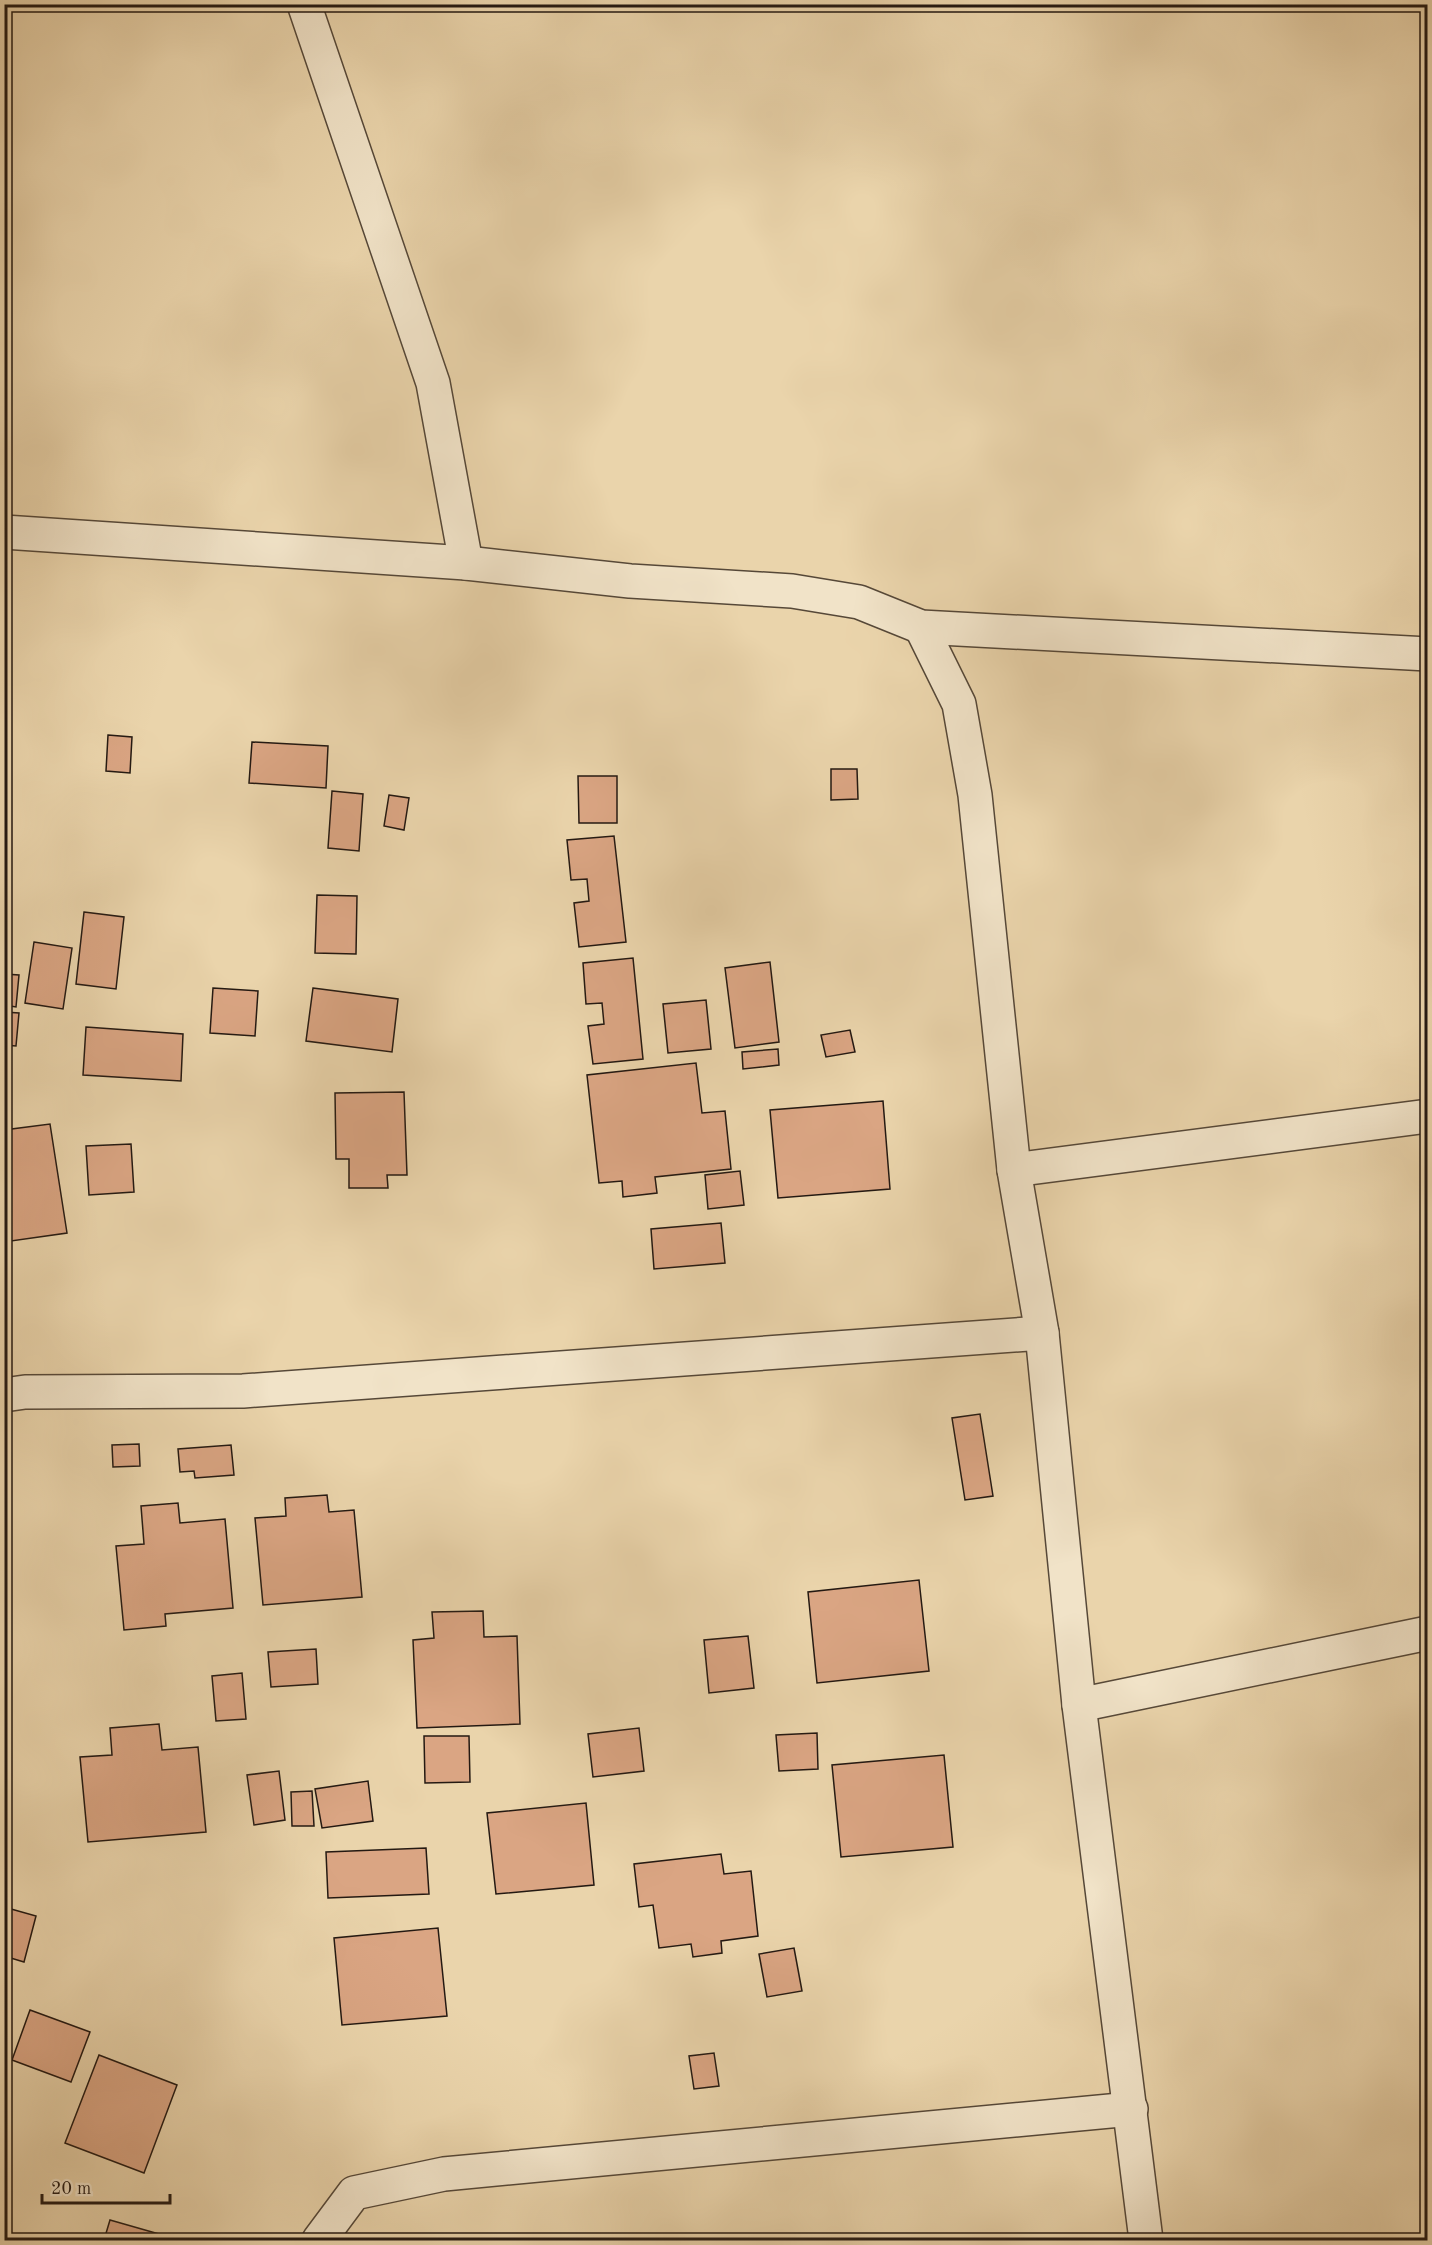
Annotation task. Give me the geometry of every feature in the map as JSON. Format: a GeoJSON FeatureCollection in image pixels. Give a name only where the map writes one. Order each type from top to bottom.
{"type":"FeatureCollection","features":[{"type":"Feature","properties":{"kind":"street"},"geometry":{"type":"LineString","coordinates":[[304,4],[433,383],[466,562]]}},
{"type":"Feature","properties":{"kind":"street"},"geometry":{"type":"LineString","coordinates":[[4,532],[466,562],[630,581],[792,591],[859,602],[921,627],[1428,654]]}},
{"type":"Feature","properties":{"kind":"street"},"geometry":{"type":"LineString","coordinates":[[921,627],[959,704],[975,795],[1014,1170],[1042,1333],[1079,1705],[1146,2241]]}},
{"type":"Feature","properties":{"kind":"street"},"geometry":{"type":"LineString","coordinates":[[1014,1170],[1428,1116]]}},
{"type":"Feature","properties":{"kind":"street"},"geometry":{"type":"LineString","coordinates":[[4,1395],[25,1392],[243,1391],[1042,1333]]}},
{"type":"Feature","properties":{"kind":"street"},"geometry":{"type":"LineString","coordinates":[[1079,1705],[1428,1633]]}},
{"type":"Feature","properties":{"kind":"street"},"geometry":{"type":"LineString","coordinates":[[319,2241],[354,2193],[444,2174],[1131,2109]]}},
{"type":"Feature","properties":{"kind":"building"},"geometry":{"type":"Polygon","coordinates":[[[108,735],[132,737],[130,773],[106,771],[108,735]]]}},
{"type":"Feature","properties":{"kind":"building"},"geometry":{"type":"Polygon","coordinates":[[[252,742],[328,746],[326,788],[249,783],[252,742]]]}},
{"type":"Feature","properties":{"kind":"building"},"geometry":{"type":"Polygon","coordinates":[[[831,769],[857,769],[858,799],[831,800],[831,769]]]}},
{"type":"Feature","properties":{"kind":"building"},"geometry":{"type":"Polygon","coordinates":[[[578,776],[617,776],[617,823],[579,823],[578,776]]]}},
{"type":"Feature","properties":{"kind":"building"},"geometry":{"type":"Polygon","coordinates":[[[332,791],[363,794],[359,851],[328,848],[332,791]]]}},
{"type":"Feature","properties":{"kind":"building"},"geometry":{"type":"Polygon","coordinates":[[[389,795],[409,798],[404,830],[384,826],[389,795]]]}},
{"type":"Feature","properties":{"kind":"building"},"geometry":{"type":"Polygon","coordinates":[[[614,836],[626,942],[579,947],[574,903],[589,901],[587,879],[571,880],[567,840],[614,836]]]}},
{"type":"Feature","properties":{"kind":"building"},"geometry":{"type":"Polygon","coordinates":[[[317,895],[357,896],[356,954],[315,953],[317,895]]]}},
{"type":"Feature","properties":{"kind":"building"},"geometry":{"type":"Polygon","coordinates":[[[84,912],[124,917],[116,989],[76,984],[84,912]]]}},
{"type":"Feature","properties":{"kind":"building"},"geometry":{"type":"Polygon","coordinates":[[[34,942],[72,948],[63,1009],[25,1003],[34,942]]]}},
{"type":"Feature","properties":{"kind":"building"},"geometry":{"type":"Polygon","coordinates":[[[633,958],[643,1059],[593,1064],[588,1026],[604,1024],[602,1003],[586,1004],[583,963],[633,958]]]}},
{"type":"Feature","properties":{"kind":"building"},"geometry":{"type":"Polygon","coordinates":[[[770,962],[779,1042],[735,1048],[725,968],[770,962]]]}},
{"type":"Feature","properties":{"kind":"building"},"geometry":{"type":"Polygon","coordinates":[[[4,974],[19,975],[16,1007],[4,1005],[4,974]]]}},
{"type":"Feature","properties":{"kind":"building"},"geometry":{"type":"Polygon","coordinates":[[[213,988],[258,991],[255,1036],[210,1033],[213,988]]]}},
{"type":"Feature","properties":{"kind":"building"},"geometry":{"type":"Polygon","coordinates":[[[313,988],[398,999],[392,1052],[306,1041],[313,988]]]}},
{"type":"Feature","properties":{"kind":"building"},"geometry":{"type":"Polygon","coordinates":[[[706,1000],[711,1049],[668,1053],[663,1004],[706,1000]]]}},
{"type":"Feature","properties":{"kind":"building"},"geometry":{"type":"Polygon","coordinates":[[[4,1012],[19,1013],[16,1046],[4,1045],[4,1012]]]}},
{"type":"Feature","properties":{"kind":"building"},"geometry":{"type":"Polygon","coordinates":[[[86,1027],[183,1034],[181,1081],[83,1075],[86,1027]]]}},
{"type":"Feature","properties":{"kind":"building"},"geometry":{"type":"Polygon","coordinates":[[[850,1030],[855,1052],[826,1057],[821,1035],[850,1030]]]}},
{"type":"Feature","properties":{"kind":"building"},"geometry":{"type":"Polygon","coordinates":[[[778,1049],[779,1065],[743,1069],[742,1052],[778,1049]]]}},
{"type":"Feature","properties":{"kind":"building"},"geometry":{"type":"Polygon","coordinates":[[[696,1063],[702,1113],[725,1111],[731,1169],[655,1177],[657,1193],[623,1197],[622,1181],[599,1183],[587,1075],[696,1063]]]}},
{"type":"Feature","properties":{"kind":"building"},"geometry":{"type":"Polygon","coordinates":[[[404,1092],[407,1175],[387,1175],[388,1188],[349,1188],[349,1159],[336,1159],[335,1093],[404,1092]]]}},
{"type":"Feature","properties":{"kind":"building"},"geometry":{"type":"Polygon","coordinates":[[[883,1101],[890,1189],[778,1198],[770,1110],[883,1101]]]}},
{"type":"Feature","properties":{"kind":"building"},"geometry":{"type":"Polygon","coordinates":[[[50,1124],[67,1233],[4,1242],[4,1130],[50,1124]]]}},
{"type":"Feature","properties":{"kind":"building"},"geometry":{"type":"Polygon","coordinates":[[[131,1144],[134,1192],[89,1195],[86,1146],[131,1144]]]}},
{"type":"Feature","properties":{"kind":"building"},"geometry":{"type":"Polygon","coordinates":[[[740,1171],[744,1205],[708,1209],[705,1175],[740,1171]]]}},
{"type":"Feature","properties":{"kind":"building"},"geometry":{"type":"Polygon","coordinates":[[[721,1223],[725,1263],[654,1269],[651,1229],[721,1223]]]}},
{"type":"Feature","properties":{"kind":"building"},"geometry":{"type":"Polygon","coordinates":[[[980,1414],[993,1496],[965,1500],[952,1418],[980,1414]]]}},
{"type":"Feature","properties":{"kind":"building"},"geometry":{"type":"Polygon","coordinates":[[[139,1444],[140,1466],[113,1467],[112,1445],[139,1444]]]}},
{"type":"Feature","properties":{"kind":"building"},"geometry":{"type":"Polygon","coordinates":[[[231,1445],[234,1475],[195,1478],[194,1471],[180,1472],[178,1449],[231,1445]]]}},
{"type":"Feature","properties":{"kind":"building"},"geometry":{"type":"Polygon","coordinates":[[[327,1495],[329,1512],[354,1510],[362,1597],[263,1605],[255,1518],[286,1516],[285,1498],[327,1495]]]}},
{"type":"Feature","properties":{"kind":"building"},"geometry":{"type":"Polygon","coordinates":[[[178,1503],[180,1523],[225,1519],[233,1608],[165,1614],[166,1626],[124,1630],[116,1546],[144,1544],[141,1506],[178,1503]]]}},
{"type":"Feature","properties":{"kind":"building"},"geometry":{"type":"Polygon","coordinates":[[[919,1580],[929,1671],[817,1683],[808,1592],[919,1580]]]}},
{"type":"Feature","properties":{"kind":"building"},"geometry":{"type":"Polygon","coordinates":[[[483,1611],[484,1637],[517,1636],[520,1724],[417,1728],[413,1640],[434,1638],[432,1612],[483,1611]]]}},
{"type":"Feature","properties":{"kind":"building"},"geometry":{"type":"Polygon","coordinates":[[[748,1636],[754,1688],[709,1693],[704,1640],[748,1636]]]}},
{"type":"Feature","properties":{"kind":"building"},"geometry":{"type":"Polygon","coordinates":[[[316,1649],[318,1684],[271,1687],[268,1652],[316,1649]]]}},
{"type":"Feature","properties":{"kind":"building"},"geometry":{"type":"Polygon","coordinates":[[[242,1673],[246,1719],[216,1721],[212,1676],[242,1673]]]}},
{"type":"Feature","properties":{"kind":"building"},"geometry":{"type":"Polygon","coordinates":[[[159,1724],[162,1750],[198,1747],[206,1832],[88,1842],[80,1757],[112,1755],[110,1728],[159,1724]]]}},
{"type":"Feature","properties":{"kind":"building"},"geometry":{"type":"Polygon","coordinates":[[[639,1728],[644,1771],[593,1777],[588,1734],[639,1728]]]}},
{"type":"Feature","properties":{"kind":"building"},"geometry":{"type":"Polygon","coordinates":[[[817,1733],[818,1769],[779,1771],[776,1735],[817,1733]]]}},
{"type":"Feature","properties":{"kind":"building"},"geometry":{"type":"Polygon","coordinates":[[[424,1736],[469,1736],[470,1782],[425,1783],[424,1736]]]}},
{"type":"Feature","properties":{"kind":"building"},"geometry":{"type":"Polygon","coordinates":[[[944,1755],[953,1847],[841,1857],[832,1765],[944,1755]]]}},
{"type":"Feature","properties":{"kind":"building"},"geometry":{"type":"Polygon","coordinates":[[[279,1771],[285,1820],[254,1825],[247,1775],[279,1771]]]}},
{"type":"Feature","properties":{"kind":"building"},"geometry":{"type":"Polygon","coordinates":[[[368,1781],[373,1821],[322,1828],[315,1789],[368,1781]]]}},
{"type":"Feature","properties":{"kind":"building"},"geometry":{"type":"Polygon","coordinates":[[[312,1791],[314,1826],[292,1826],[291,1792],[312,1791]]]}},
{"type":"Feature","properties":{"kind":"building"},"geometry":{"type":"Polygon","coordinates":[[[586,1803],[594,1885],[496,1894],[487,1813],[586,1803]]]}},
{"type":"Feature","properties":{"kind":"building"},"geometry":{"type":"Polygon","coordinates":[[[426,1848],[429,1894],[328,1898],[326,1852],[426,1848]]]}},
{"type":"Feature","properties":{"kind":"building"},"geometry":{"type":"Polygon","coordinates":[[[721,1854],[724,1874],[751,1871],[758,1936],[721,1941],[722,1953],[693,1957],[691,1944],[659,1948],[653,1905],[639,1907],[634,1864],[721,1854]]]}},
{"type":"Feature","properties":{"kind":"building"},"geometry":{"type":"Polygon","coordinates":[[[4,1907],[36,1916],[24,1962],[4,1956],[4,1907]]]}},
{"type":"Feature","properties":{"kind":"building"},"geometry":{"type":"Polygon","coordinates":[[[438,1928],[447,2016],[342,2025],[334,1938],[438,1928]]]}},
{"type":"Feature","properties":{"kind":"building"},"geometry":{"type":"Polygon","coordinates":[[[794,1948],[802,1991],[767,1997],[759,1954],[794,1948]]]}},
{"type":"Feature","properties":{"kind":"building"},"geometry":{"type":"Polygon","coordinates":[[[30,2010],[90,2032],[71,2082],[12,2060],[30,2010]]]}},
{"type":"Feature","properties":{"kind":"building"},"geometry":{"type":"Polygon","coordinates":[[[714,2053],[719,2086],[694,2089],[689,2056],[714,2053]]]}},
{"type":"Feature","properties":{"kind":"building"},"geometry":{"type":"Polygon","coordinates":[[[99,2055],[177,2085],[144,2173],[65,2143],[99,2055]]]}},
{"type":"Feature","properties":{"kind":"building"},"geometry":{"type":"Polygon","coordinates":[[[110,2220],[180,2240],[104,2240],[110,2220]]]}}]}
